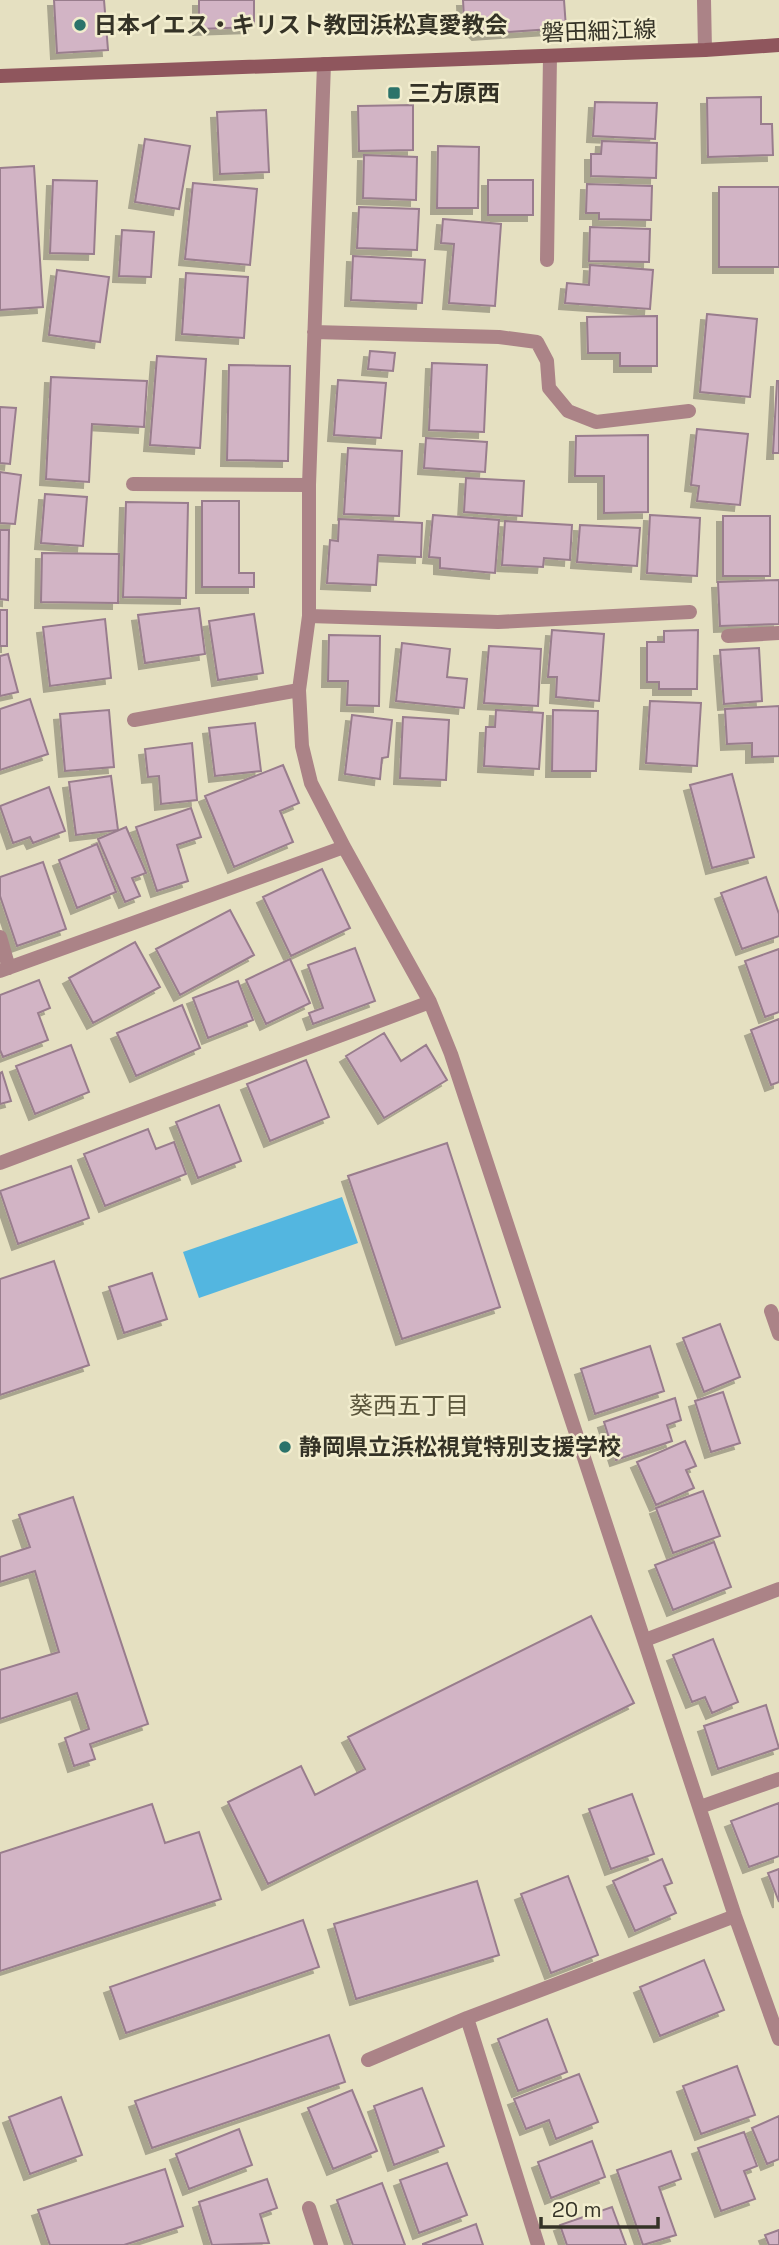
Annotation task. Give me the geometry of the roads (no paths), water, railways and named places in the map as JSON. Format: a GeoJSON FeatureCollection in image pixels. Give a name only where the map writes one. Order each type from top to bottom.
{"type":"FeatureCollection","features":[{"type":"Feature","properties":{"kind":"main road","name":"磐田細江線"},"geometry":{"type":"LineString","coordinates":[[0,76],[705,51],[779,45]]}},
{"type":"Feature","properties":{"kind":"street"},"geometry":{"type":"LineString","coordinates":[[704,0],[705,51]]}},
{"type":"Feature","properties":{"kind":"street"},"geometry":{"type":"LineString","coordinates":[[547,260],[550,56]]}},
{"type":"Feature","properties":{"kind":"street"},"geometry":{"type":"LineString","coordinates":[[324,64],[309,485],[309,616],[299,690],[302,746],[311,783],[430,1002],[451,1054],[735,1916],[779,2039]]}},
{"type":"Feature","properties":{"kind":"street"},"geometry":{"type":"LineString","coordinates":[[314,332],[499,337],[537,342],[547,361],[549,388],[568,411],[596,422],[689,411]]}},
{"type":"Feature","properties":{"kind":"street"},"geometry":{"type":"LineString","coordinates":[[133,484],[309,485]]}},
{"type":"Feature","properties":{"kind":"street"},"geometry":{"type":"LineString","coordinates":[[309,616],[498,622],[690,612]]}},
{"type":"Feature","properties":{"kind":"street"},"geometry":{"type":"LineString","coordinates":[[728,636],[779,633]]}},
{"type":"Feature","properties":{"kind":"street"},"geometry":{"type":"LineString","coordinates":[[134,720],[299,690]]}},
{"type":"Feature","properties":{"kind":"street"},"geometry":{"type":"LineString","coordinates":[[0,937],[5,969],[344,847]]}},
{"type":"Feature","properties":{"kind":"street"},"geometry":{"type":"LineString","coordinates":[[0,1163],[430,1002]]}},
{"type":"Feature","properties":{"kind":"street"},"geometry":{"type":"LineString","coordinates":[[771,1311],[779,1334]]}},
{"type":"Feature","properties":{"kind":"street"},"geometry":{"type":"LineString","coordinates":[[645,1640],[779,1589]]}},
{"type":"Feature","properties":{"kind":"street"},"geometry":{"type":"LineString","coordinates":[[700,1807],[779,1779]]}},
{"type":"Feature","properties":{"kind":"street"},"geometry":{"type":"LineString","coordinates":[[368,2060],[467,2018],[735,1916]]}},
{"type":"Feature","properties":{"kind":"street"},"geometry":{"type":"LineString","coordinates":[[467,2018],[538,2245]]}},
{"type":"Feature","properties":{"kind":"street"},"geometry":{"type":"LineString","coordinates":[[309,2208],[321,2245]]}},
{"type":"Feature","properties":{"kind":"water"},"geometry":{"type":"Polygon","coordinates":[[[342,1197],[358,1243],[199,1298],[183,1252],[342,1197]]]}},
{"type":"Feature","properties":{"kind":"place","name":"日本イエス・キリスト教団浜松真愛教会"},"geometry":{"type":"Point","coordinates":[80,25]}},
{"type":"Feature","properties":{"kind":"place","name":"三方原西"},"geometry":{"type":"Point","coordinates":[394,93]}},
{"type":"Feature","properties":{"kind":"place","name":"静岡県立浜松視覚特別支援学校"},"geometry":{"type":"Point","coordinates":[285,1447]}},
{"type":"Feature","properties":{"kind":"district","name":"葵西五丁目"},"geometry":{"type":"Point","coordinates":[409,1405]}}]}
